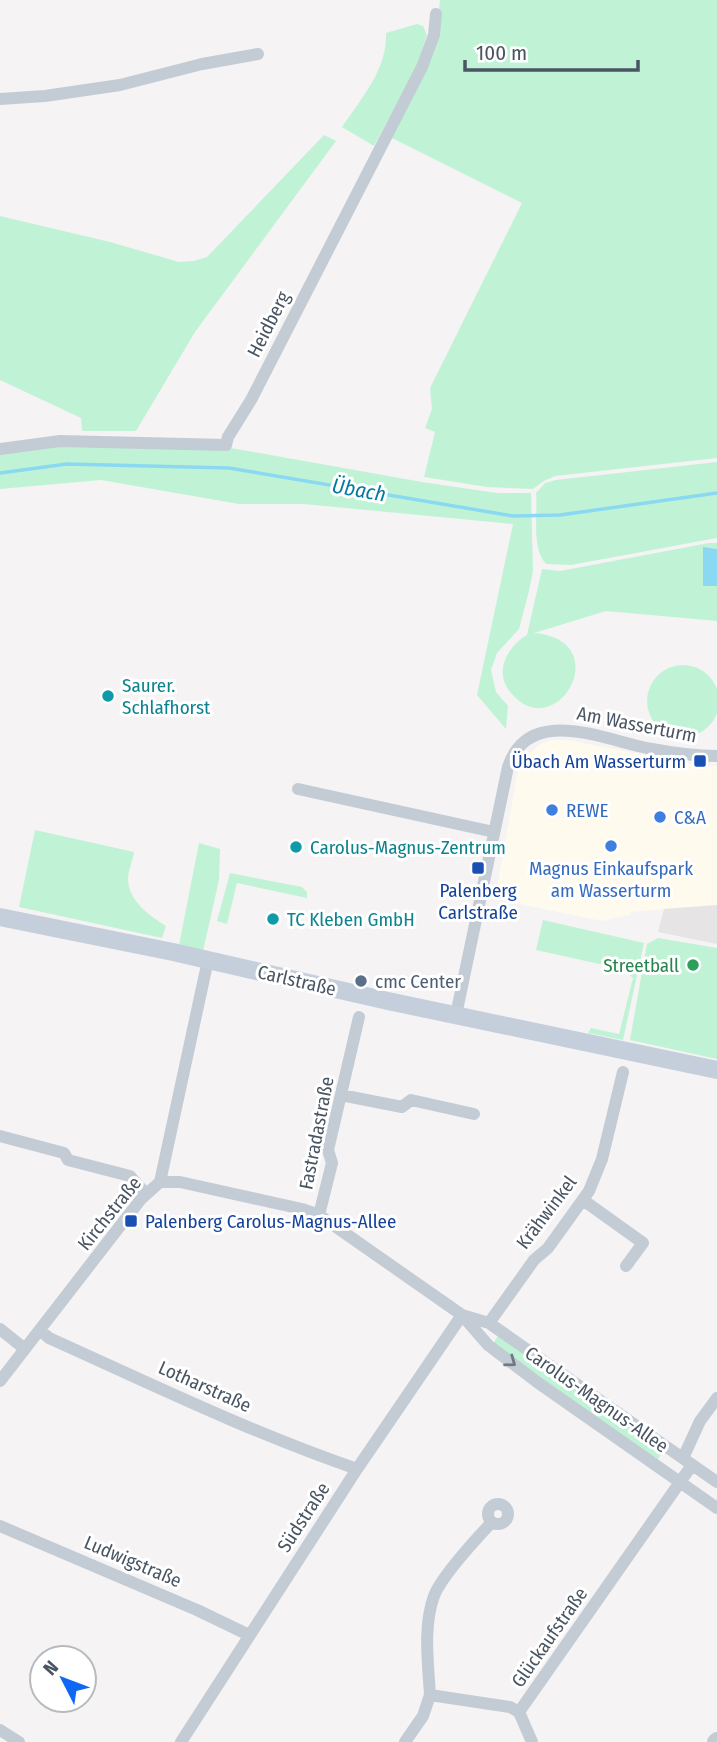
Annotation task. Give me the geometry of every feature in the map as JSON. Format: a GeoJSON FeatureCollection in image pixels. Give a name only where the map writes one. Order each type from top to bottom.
{"type":"FeatureCollection","features":[{"type":"Feature","properties":{"kind":"main road","name":"Carlstraße"},"geometry":{"type":"LineString","coordinates":[[0,917],[717,1070]]}},
{"type":"Feature","properties":{"kind":"street","name":"Heidberg"},"geometry":{"type":"LineString","coordinates":[[0,449],[60,440],[226,445],[422,67],[434,35],[436,14]]}},
{"type":"Feature","properties":{"kind":"street"},"geometry":{"type":"LineString","coordinates":[[0,99],[45,96],[120,85],[202,64],[258,54]]}},
{"type":"Feature","properties":{"kind":"street","name":"Am Wasserturm"},"geometry":{"type":"LineString","coordinates":[[456,1015],[512,754],[535,734],[568,730],[652,749],[717,756]]}},
{"type":"Feature","properties":{"kind":"street"},"geometry":{"type":"LineString","coordinates":[[298,789],[494,832]]}},
{"type":"Feature","properties":{"kind":"street","name":"Kirchstraße"},"geometry":{"type":"LineString","coordinates":[[0,1381],[146,1194],[160,1182],[208,960]]}},
{"type":"Feature","properties":{"kind":"street","name":"Fastradastraße"},"geometry":{"type":"LineString","coordinates":[[319,1215],[332,1163],[328,1150],[359,1017]]}},
{"type":"Feature","properties":{"kind":"street","name":"Krähwinkel"},"geometry":{"type":"LineString","coordinates":[[489,1324],[532,1262],[548,1248],[589,1191],[602,1159],[623,1072]]}},
{"type":"Feature","properties":{"kind":"street"},"geometry":{"type":"LineString","coordinates":[[341,1095],[402,1107],[411,1100],[474,1114]]}},
{"type":"Feature","properties":{"kind":"street"},"geometry":{"type":"LineString","coordinates":[[0,1136],[64,1153],[68,1160],[130,1176],[146,1194]]}},
{"type":"Feature","properties":{"kind":"street","name":"Carolus-Magnus-Allee"},"geometry":{"type":"LineString","coordinates":[[160,1182],[180,1182],[319,1215],[462,1315],[488,1345],[717,1507]]}},
{"type":"Feature","properties":{"kind":"street"},"geometry":{"type":"LineString","coordinates":[[583,1200],[643,1243],[626,1266]]}},
{"type":"Feature","properties":{"kind":"street","name":"Carolus-Magnus-Allee"},"geometry":{"type":"LineString","coordinates":[[462,1315],[489,1324],[717,1482]]}},
{"type":"Feature","properties":{"kind":"street","name":"Südstraße"},"geometry":{"type":"LineString","coordinates":[[181,1742],[358,1469],[462,1315]]}},
{"type":"Feature","properties":{"kind":"street"},"geometry":{"type":"LineString","coordinates":[[0,1329],[25,1349]]}},
{"type":"Feature","properties":{"kind":"street","name":"Lotharstraße"},"geometry":{"type":"LineString","coordinates":[[41,1331],[49,1338],[302,1450],[358,1469]]}},
{"type":"Feature","properties":{"kind":"street","name":"Glückaufstraße"},"geometry":{"type":"LineString","coordinates":[[430,1695],[510,1707],[519,1712],[681,1481],[700,1421],[717,1398]]}},
{"type":"Feature","properties":{"kind":"street"},"geometry":{"type":"LineString","coordinates":[[405,1742],[423,1716],[430,1695],[429,1615],[435,1593],[445,1577],[492,1522]]}},
{"type":"Feature","properties":{"kind":"street","name":"Ludwigstraße"},"geometry":{"type":"LineString","coordinates":[[0,1526],[249,1635]]}},
{"type":"Feature","properties":{"kind":"street"},"geometry":{"type":"LineString","coordinates":[[519,1712],[532,1742]]}},
{"type":"Feature","properties":{"kind":"street"},"geometry":{"type":"LineString","coordinates":[[0,1730],[19,1742]]}},
{"type":"Feature","properties":{"kind":"shaded area","name":"Magnus Einkaufspark am Wasserturm"},"geometry":{"type":"Polygon","coordinates":[[[552,740],[567,740],[702,766],[717,766],[717,905],[631,912],[630,915],[602,921],[495,899],[519,764],[540,744],[552,740]]]}},
{"type":"Feature","properties":{"kind":"shaded area"},"geometry":{"type":"Polygon","coordinates":[[[717,905],[717,944],[658,932],[664,909],[717,905]]]}},
{"type":"Feature","properties":{"kind":"green space"},"geometry":{"type":"Polygon","coordinates":[[[440,0],[717,0],[717,458],[555,476],[533,489],[487,487],[424,477],[435,432],[425,428],[432,409],[430,388],[522,203],[390,137],[436,38],[440,0]]]}},
{"type":"Feature","properties":{"kind":"green space"},"geometry":{"type":"Polygon","coordinates":[[[417,24],[423,26],[427,35],[417,65],[374,146],[342,127],[378,71],[386,33],[417,24]]]}},
{"type":"Feature","properties":{"kind":"green space"},"geometry":{"type":"Polygon","coordinates":[[[324,135],[336,141],[195,332],[136,431],[82,431],[81,418],[0,380],[0,216],[110,242],[179,262],[194,261],[207,257],[324,135]]]}},
{"type":"Feature","properties":{"kind":"green space"},"geometry":{"type":"Polygon","coordinates":[[[61,445],[220,446],[422,482],[497,493],[531,493],[533,571],[529,591],[519,629],[497,653],[491,670],[496,692],[508,706],[506,729],[477,695],[513,524],[304,504],[239,504],[101,480],[0,489],[0,454],[61,445]]]}},
{"type":"Feature","properties":{"kind":"green space"},"geometry":{"type":"Polygon","coordinates":[[[717,462],[717,538],[571,565],[546,564],[541,557],[537,540],[536,493],[545,483],[717,462]]]}},
{"type":"Feature","properties":{"kind":"green space"},"geometry":{"type":"Polygon","coordinates":[[[717,543],[717,549],[703,548],[703,585],[717,586],[717,621],[606,611],[534,633],[559,640],[572,653],[576,669],[571,686],[560,700],[545,707],[528,706],[511,693],[503,677],[505,661],[508,653],[527,635],[542,569],[560,571],[717,543]]]}},
{"type":"Feature","properties":{"kind":"green space"},"geometry":{"type":"Polygon","coordinates":[[[683,665],[703,671],[713,681],[719,701],[713,721],[703,731],[683,737],[663,731],[653,721],[647,701],[653,681],[663,671],[683,665]]]}},
{"type":"Feature","properties":{"kind":"green space"},"geometry":{"type":"Polygon","coordinates":[[[35,830],[134,852],[128,876],[129,887],[141,907],[166,926],[162,938],[19,907],[35,830]]]}},
{"type":"Feature","properties":{"kind":"green space"},"geometry":{"type":"Polygon","coordinates":[[[199,843],[220,849],[219,880],[203,951],[179,945],[199,843]]]}},
{"type":"Feature","properties":{"kind":"green space"},"geometry":{"type":"Polygon","coordinates":[[[230,873],[302,887],[307,892],[307,898],[237,883],[227,924],[217,921],[230,873]]]}},
{"type":"Feature","properties":{"kind":"green space"},"geometry":{"type":"Polygon","coordinates":[[[543,920],[644,943],[623,1040],[588,1033],[591,1028],[619,1034],[633,978],[622,969],[536,950],[543,920]]]}},
{"type":"Feature","properties":{"kind":"green space"},"geometry":{"type":"Polygon","coordinates":[[[658,938],[717,948],[717,1059],[630,1040],[647,944],[658,938]]]}},
{"type":"Feature","properties":{"kind":"green space"},"geometry":{"type":"Polygon","coordinates":[[[498,1336],[665,1450],[657,1460],[492,1345],[498,1336]]]}},
{"type":"Feature","properties":{"kind":"water"},"geometry":{"type":"Polygon","coordinates":[[[703,547],[717,549],[717,586],[703,586],[703,547]]]}},
{"type":"Feature","properties":{"kind":"waterway","name":"Übach"},"geometry":{"type":"LineString","coordinates":[[0,473],[67,464],[229,468],[513,516],[560,515],[717,493]]}},
{"type":"Feature","properties":{"kind":"place","name":"Saurer. Schlafhorst"},"geometry":{"type":"Point","coordinates":[108,696]}},
{"type":"Feature","properties":{"kind":"place","name":"Übach Am Wasserturm"},"geometry":{"type":"Point","coordinates":[700,761]}},
{"type":"Feature","properties":{"kind":"place","name":"REWE"},"geometry":{"type":"Point","coordinates":[552,810]}},
{"type":"Feature","properties":{"kind":"place","name":"C&A"},"geometry":{"type":"Point","coordinates":[660,817]}},
{"type":"Feature","properties":{"kind":"place","name":"Magnus Einkaufspark am Wasserturm"},"geometry":{"type":"Point","coordinates":[611,846]}},
{"type":"Feature","properties":{"kind":"place","name":"Carolus-Magnus-Zentrum"},"geometry":{"type":"Point","coordinates":[296,847]}},
{"type":"Feature","properties":{"kind":"place","name":"Palenberg Carlstraße"},"geometry":{"type":"Point","coordinates":[478,868]}},
{"type":"Feature","properties":{"kind":"place","name":"TC Kleben GmbH"},"geometry":{"type":"Point","coordinates":[273,919]}},
{"type":"Feature","properties":{"kind":"place","name":"Streetball"},"geometry":{"type":"Point","coordinates":[693,965]}},
{"type":"Feature","properties":{"kind":"place","name":"cmc Center"},"geometry":{"type":"Point","coordinates":[361,981]}},
{"type":"Feature","properties":{"kind":"place","name":"Palenberg Carolus-Magnus-Allee"},"geometry":{"type":"Point","coordinates":[131,1221]}}]}
